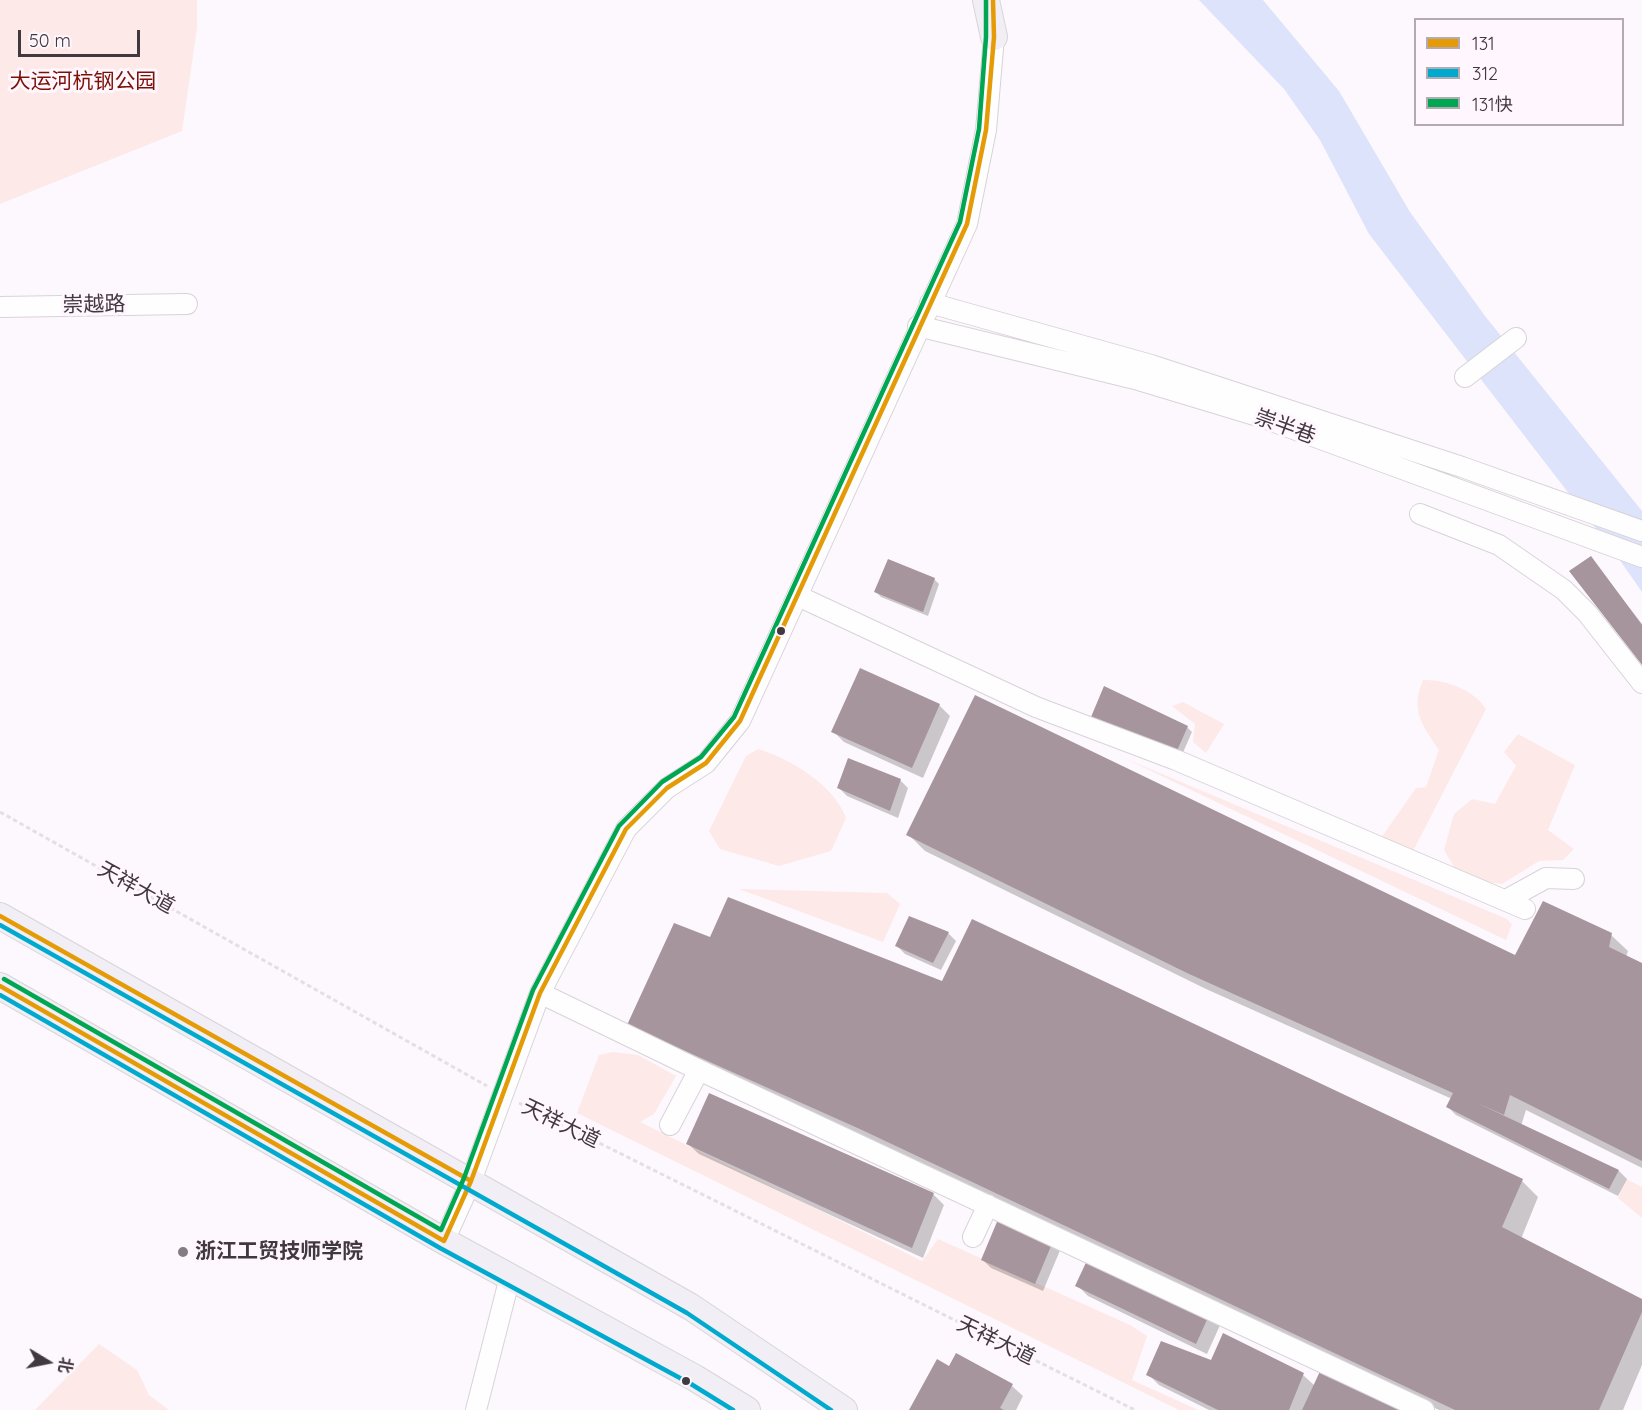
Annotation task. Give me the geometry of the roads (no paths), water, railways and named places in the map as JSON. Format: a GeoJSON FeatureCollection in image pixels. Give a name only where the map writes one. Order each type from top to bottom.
{"type":"FeatureCollection","features":[{"type":"Feature","properties":{"kind":"main road"},"geometry":{"type":"LineString","coordinates":[[986,0],[993,37]]}},
{"type":"Feature","properties":{"kind":"main road"},"geometry":{"type":"LineString","coordinates":[[993,0],[993,37]]}},
{"type":"Feature","properties":{"kind":"main road"},"geometry":{"type":"LineString","coordinates":[[0,916],[691,1307],[844,1410]]}},
{"type":"Feature","properties":{"kind":"main road"},"geometry":{"type":"LineString","coordinates":[[0,986],[444,1241],[695,1378],[747,1410]]}},
{"type":"Feature","properties":{"kind":"street"},"geometry":{"type":"LineString","coordinates":[[444,1241],[471,1181],[540,993],[626,829],[667,788],[705,763],[740,721],[798,596],[918,326],[967,224],[986,130],[993,37]]}},
{"type":"Feature","properties":{"kind":"street","name":"崇半巷"},"geometry":{"type":"LineString","coordinates":[[930,303],[1151,365],[1528,490],[1642,531]]}},
{"type":"Feature","properties":{"kind":"street","name":"崇越路"},"geometry":{"type":"LineString","coordinates":[[0,307],[188,304]]}},
{"type":"Feature","properties":{"kind":"street","name":"崇半巷"},"geometry":{"type":"LineString","coordinates":[[918,326],[1100,370],[1261,417],[1642,557]]}},
{"type":"Feature","properties":{"kind":"street"},"geometry":{"type":"LineString","coordinates":[[1465,377],[1516,338]]}},
{"type":"Feature","properties":{"kind":"street"},"geometry":{"type":"LineString","coordinates":[[1420,514],[1499,545],[1564,590],[1587,613],[1642,684]]}},
{"type":"Feature","properties":{"kind":"street"},"geometry":{"type":"LineString","coordinates":[[798,596],[1017,698],[1176,760],[1525,909]]}},
{"type":"Feature","properties":{"kind":"street"},"geometry":{"type":"LineString","coordinates":[[1506,900],[1546,878],[1574,879]]}},
{"type":"Feature","properties":{"kind":"street"},"geometry":{"type":"LineString","coordinates":[[540,993],[699,1070],[1424,1410]]}},
{"type":"Feature","properties":{"kind":"street"},"geometry":{"type":"LineString","coordinates":[[670,1125],[699,1070]]}},
{"type":"Feature","properties":{"kind":"street"},"geometry":{"type":"LineString","coordinates":[[973,1237],[988,1205]]}},
{"type":"Feature","properties":{"kind":"street"},"geometry":{"type":"LineString","coordinates":[[476,1410],[510,1277]]}},
{"type":"Feature","properties":{"kind":"water"},"geometry":{"type":"Polygon","coordinates":[[[1199,0],[1263,0],[1339,91],[1410,212],[1485,316],[1642,511],[1642,592],[1617,556],[1369,234],[1320,140],[1284,89],[1199,0]]]}},
{"type":"Feature","properties":{"kind":"place","name":"浙江工贸技师学院"},"geometry":{"type":"Point","coordinates":[183,1252]}},
{"type":"Feature","properties":{"kind":"park label","name":"大运河杭钢公园"},"geometry":{"type":"Point","coordinates":[83,82]}}]}
